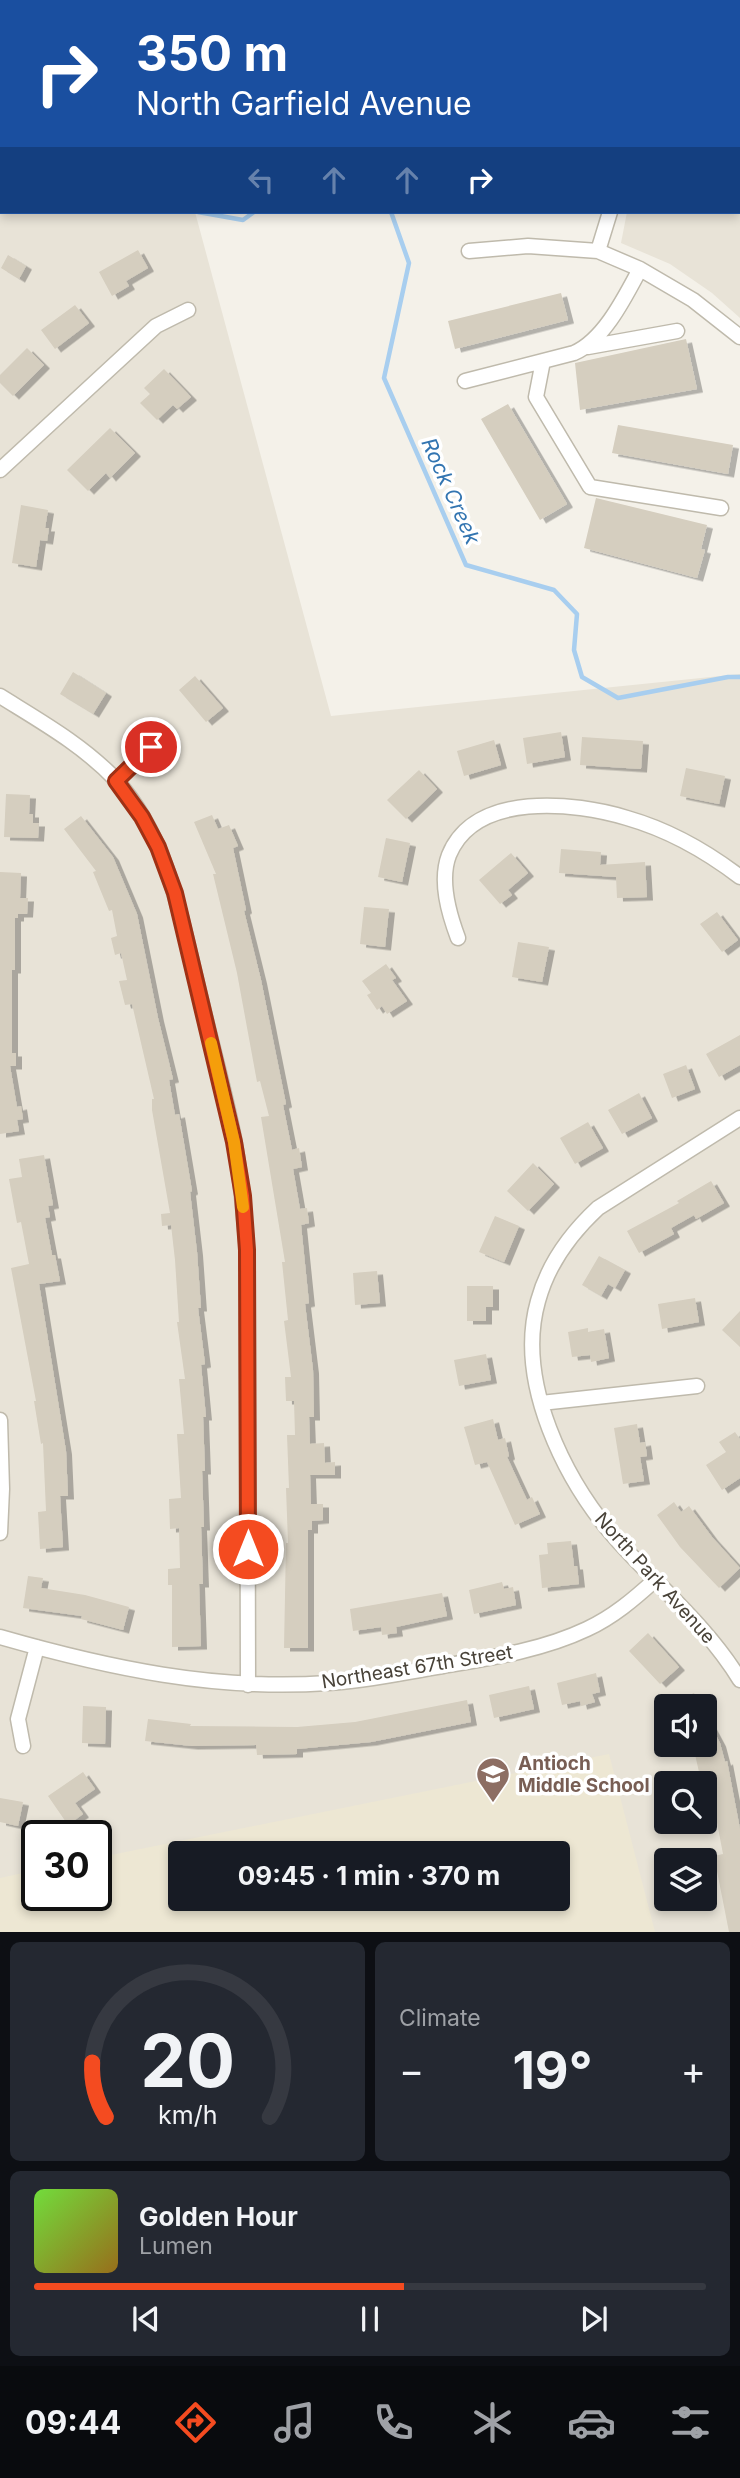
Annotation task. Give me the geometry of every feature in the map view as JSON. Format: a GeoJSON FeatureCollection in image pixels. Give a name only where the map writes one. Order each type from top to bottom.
{"type":"FeatureCollection","features":[{"type":"Feature","properties":{"kind":"street"},"geometry":{"type":"LineString","coordinates":[[598,251],[609,214]]}},
{"type":"Feature","properties":{"kind":"street"},"geometry":{"type":"LineString","coordinates":[[468,251],[528,246],[598,251],[640,269],[693,300],[740,337]]}},
{"type":"Feature","properties":{"kind":"street"},"geometry":{"type":"LineString","coordinates":[[588,346],[624,300],[640,269]]}},
{"type":"Feature","properties":{"kind":"street"},"geometry":{"type":"LineString","coordinates":[[0,470],[156,326],[188,310]]}},
{"type":"Feature","properties":{"kind":"street"},"geometry":{"type":"LineString","coordinates":[[465,381],[543,361],[588,346],[677,331]]}},
{"type":"Feature","properties":{"kind":"street"},"geometry":{"type":"LineString","coordinates":[[543,361],[536,397],[590,487],[721,508]]}},
{"type":"Feature","properties":{"kind":"street"},"geometry":{"type":"LineString","coordinates":[[0,696],[66,738],[116,781],[142,817],[158,847],[175,893],[223,1089],[241,1182],[247,1250],[248,1685]]}},
{"type":"Feature","properties":{"kind":"street"},"geometry":{"type":"LineString","coordinates":[[116,781],[151,747]]}},
{"type":"Feature","properties":{"kind":"street"},"geometry":{"type":"LineString","coordinates":[[458,938],[449,914],[446,892],[449,854],[469,829],[486,818],[523,806],[568,806],[626,817],[690,844],[740,877]]}},
{"type":"Feature","properties":{"kind":"street","name":"North Park Avenue"},"geometry":{"type":"LineString","coordinates":[[740,1118],[598,1208],[580,1226],[557,1256],[545,1279],[537,1303],[534,1328],[534,1354],[541,1403],[558,1450],[588,1502],[616,1538],[722,1652],[740,1680]]}},
{"type":"Feature","properties":{"kind":"street"},"geometry":{"type":"LineString","coordinates":[[541,1403],[697,1386]]}},
{"type":"Feature","properties":{"kind":"street"},"geometry":{"type":"LineString","coordinates":[[0,1420],[0,1533]]}},
{"type":"Feature","properties":{"kind":"street","name":"Northeast 67th Street"},"geometry":{"type":"LineString","coordinates":[[0,1637],[133,1671],[182,1679],[248,1685],[353,1681],[488,1658],[566,1639],[611,1616],[655,1580]]}},
{"type":"Feature","properties":{"kind":"street"},"geometry":{"type":"LineString","coordinates":[[23,1746],[18,1719],[37,1647]]}},
{"type":"Feature","properties":{"kind":"shaded area"},"geometry":{"type":"Polygon","coordinates":[[[0,214],[196,214],[331,716],[740,674],[740,1932],[0,1932],[0,214]]]}},
{"type":"Feature","properties":{"kind":"shaded area"},"geometry":{"type":"Polygon","coordinates":[[[627,214],[740,214],[740,318],[712,293],[670,264],[621,243],[627,214]]]}},
{"type":"Feature","properties":{"kind":"shaded area","name":"Antioch Middle School"},"geometry":{"type":"Polygon","coordinates":[[[609,1754],[655,1932],[0,1932],[0,1878],[21,1873],[21,1911],[112,1911],[112,1855],[168,1843],[168,1911],[570,1911],[570,1841],[180,1841],[609,1754]]]}},
{"type":"Feature","properties":{"kind":"building"},"geometry":{"type":"Polygon","coordinates":[[[138,250],[148,268],[126,281],[129,286],[112,296],[99,272],[138,250]]]}},
{"type":"Feature","properties":{"kind":"building"},"geometry":{"type":"Polygon","coordinates":[[[8,255],[26,266],[19,279],[1,268],[8,255]]]}},
{"type":"Feature","properties":{"kind":"building"},"geometry":{"type":"Polygon","coordinates":[[[561,293],[568,320],[455,349],[448,321],[561,293]]]}},
{"type":"Feature","properties":{"kind":"building"},"geometry":{"type":"Polygon","coordinates":[[[75,305],[89,323],[55,349],[41,330],[75,305]]]}},
{"type":"Feature","properties":{"kind":"building"},"geometry":{"type":"Polygon","coordinates":[[[686,339],[697,389],[580,410],[575,363],[686,339]]]}},
{"type":"Feature","properties":{"kind":"building"},"geometry":{"type":"Polygon","coordinates":[[[27,348],[44,365],[13,396],[0,383],[0,375],[27,348]]]}},
{"type":"Feature","properties":{"kind":"building"},"geometry":{"type":"Polygon","coordinates":[[[164,369],[191,397],[177,409],[173,405],[157,420],[140,403],[150,394],[144,388],[164,369]]]}},
{"type":"Feature","properties":{"kind":"building"},"geometry":{"type":"Polygon","coordinates":[[[508,404],[567,504],[540,520],[481,419],[508,404]]]}},
{"type":"Feature","properties":{"kind":"building"},"geometry":{"type":"Polygon","coordinates":[[[618,425],[733,445],[728,474],[612,453],[618,425]]]}},
{"type":"Feature","properties":{"kind":"building"},"geometry":{"type":"Polygon","coordinates":[[[110,428],[135,453],[110,478],[106,473],[88,491],[67,470],[110,428]]]}},
{"type":"Feature","properties":{"kind":"building"},"geometry":{"type":"Polygon","coordinates":[[[596,498],[707,525],[701,549],[705,550],[697,578],[584,548],[596,498]]]}},
{"type":"Feature","properties":{"kind":"building"},"geometry":{"type":"Polygon","coordinates":[[[21,505],[48,510],[45,528],[49,528],[47,541],[40,540],[36,567],[12,563],[21,505]]]}},
{"type":"Feature","properties":{"kind":"building"},"geometry":{"type":"Polygon","coordinates":[[[73,672],[106,693],[93,714],[60,694],[73,672]]]}},
{"type":"Feature","properties":{"kind":"building"},"geometry":{"type":"Polygon","coordinates":[[[195,676],[223,708],[206,722],[179,690],[195,676]]]}},
{"type":"Feature","properties":{"kind":"building"},"geometry":{"type":"Polygon","coordinates":[[[561,732],[565,757],[527,764],[523,738],[561,732]]]}},
{"type":"Feature","properties":{"kind":"building"},"geometry":{"type":"Polygon","coordinates":[[[582,737],[643,741],[641,769],[580,765],[582,737]]]}},
{"type":"Feature","properties":{"kind":"building"},"geometry":{"type":"Polygon","coordinates":[[[494,740],[501,765],[464,776],[457,751],[494,740]]]}},
{"type":"Feature","properties":{"kind":"building"},"geometry":{"type":"Polygon","coordinates":[[[686,768],[725,776],[719,804],[680,796],[686,768]]]}},
{"type":"Feature","properties":{"kind":"building"},"geometry":{"type":"Polygon","coordinates":[[[419,770],[437,789],[406,819],[387,800],[419,770]]]}},
{"type":"Feature","properties":{"kind":"building"},"geometry":{"type":"Polygon","coordinates":[[[6,794],[30,795],[29,814],[33,814],[33,823],[39,823],[38,838],[4,837],[6,794]]]}},
{"type":"Feature","properties":{"kind":"building"},"geometry":{"type":"Polygon","coordinates":[[[212,815],[218,829],[229,825],[238,846],[233,848],[246,910],[244,911],[286,1104],[283,1105],[292,1150],[299,1148],[302,1167],[293,1169],[300,1209],[307,1208],[309,1223],[301,1225],[309,1303],[305,1304],[313,1370],[314,1417],[309,1417],[310,1444],[324,1443],[325,1463],[335,1462],[335,1475],[310,1475],[311,1504],[323,1504],[323,1520],[312,1521],[312,1530],[308,1530],[308,1648],[284,1648],[288,1543],[286,1488],[289,1488],[287,1435],[295,1435],[294,1401],[286,1401],[285,1377],[291,1377],[284,1321],[288,1320],[282,1262],[285,1262],[261,1117],[269,1116],[260,1081],[257,1082],[237,973],[213,874],[216,874],[194,822],[212,815]]]}},
{"type":"Feature","properties":{"kind":"building"},"geometry":{"type":"Polygon","coordinates":[[[81,816],[113,857],[137,914],[173,1079],[169,1080],[175,1115],[179,1114],[192,1191],[201,1308],[198,1308],[205,1364],[201,1365],[206,1417],[203,1417],[205,1471],[202,1471],[203,1584],[199,1584],[201,1646],[172,1647],[172,1585],[168,1585],[168,1569],[180,1568],[179,1528],[170,1529],[169,1499],[181,1498],[177,1434],[184,1434],[179,1379],[185,1379],[177,1322],[171,1225],[162,1226],[161,1214],[170,1213],[152,1110],[154,1099],[132,1004],[125,1005],[119,981],[127,980],[121,953],[115,955],[111,938],[117,936],[112,910],[109,911],[93,872],[96,871],[64,829],[81,816]]]}},
{"type":"Feature","properties":{"kind":"building"},"geometry":{"type":"Polygon","coordinates":[[[386,838],[410,843],[402,882],[378,877],[386,838]]]}},
{"type":"Feature","properties":{"kind":"building"},"geometry":{"type":"Polygon","coordinates":[[[561,849],[601,852],[600,865],[645,862],[647,897],[617,898],[616,877],[559,873],[561,849]]]}},
{"type":"Feature","properties":{"kind":"building"},"geometry":{"type":"Polygon","coordinates":[[[511,853],[528,873],[508,890],[512,895],[500,904],[479,880],[511,853]]]}},
{"type":"Feature","properties":{"kind":"building"},"geometry":{"type":"Polygon","coordinates":[[[0,872],[21,873],[20,898],[28,898],[27,914],[18,914],[18,918],[15,918],[15,970],[12,970],[12,1053],[16,1053],[16,1066],[10,1066],[17,1107],[21,1106],[23,1119],[17,1120],[19,1131],[0,1134],[0,872]]]}},
{"type":"Feature","properties":{"kind":"building"},"geometry":{"type":"Polygon","coordinates":[[[364,907],[389,909],[385,947],[360,944],[364,907]]]}},
{"type":"Feature","properties":{"kind":"building"},"geometry":{"type":"Polygon","coordinates":[[[717,912],[738,940],[722,952],[700,924],[717,912]]]}},
{"type":"Feature","properties":{"kind":"building"},"geometry":{"type":"Polygon","coordinates":[[[518,942],[549,947],[542,982],[512,977],[518,942]]]}},
{"type":"Feature","properties":{"kind":"building"},"geometry":{"type":"Polygon","coordinates":[[[386,964],[396,978],[392,980],[407,1001],[387,1014],[382,1006],[377,1010],[367,995],[371,993],[362,981],[386,964]]]}},
{"type":"Feature","properties":{"kind":"building"},"geometry":{"type":"Polygon","coordinates":[[[740,1035],[740,1065],[719,1077],[706,1054],[740,1035]]]}},
{"type":"Feature","properties":{"kind":"building"},"geometry":{"type":"Polygon","coordinates":[[[686,1065],[695,1089],[672,1098],[663,1074],[686,1065]]]}},
{"type":"Feature","properties":{"kind":"building"},"geometry":{"type":"Polygon","coordinates":[[[639,1093],[652,1118],[622,1134],[608,1110],[639,1093]]]}},
{"type":"Feature","properties":{"kind":"building"},"geometry":{"type":"Polygon","coordinates":[[[588,1122],[603,1148],[575,1164],[560,1138],[588,1122]]]}},
{"type":"Feature","properties":{"kind":"building"},"geometry":{"type":"Polygon","coordinates":[[[44,1155],[53,1205],[48,1206],[50,1217],[45,1218],[60,1281],[39,1284],[66,1451],[68,1496],[60,1496],[63,1547],[40,1549],[38,1512],[46,1511],[43,1443],[41,1444],[36,1401],[11,1268],[29,1264],[21,1222],[17,1223],[9,1179],[22,1177],[19,1159],[44,1155]]]}},
{"type":"Feature","properties":{"kind":"building"},"geometry":{"type":"Polygon","coordinates":[[[533,1163],[554,1184],[528,1211],[507,1191],[533,1163]]]}},
{"type":"Feature","properties":{"kind":"building"},"geometry":{"type":"Polygon","coordinates":[[[711,1181],[724,1203],[696,1219],[694,1215],[671,1228],[674,1234],[639,1253],[627,1231],[679,1203],[677,1201],[711,1181]]]}},
{"type":"Feature","properties":{"kind":"building"},"geometry":{"type":"Polygon","coordinates":[[[495,1216],[519,1226],[504,1262],[479,1252],[495,1216]]]}},
{"type":"Feature","properties":{"kind":"building"},"geometry":{"type":"Polygon","coordinates":[[[599,1256],[625,1270],[615,1288],[608,1284],[601,1296],[582,1285],[599,1256]]]}},
{"type":"Feature","properties":{"kind":"building"},"geometry":{"type":"Polygon","coordinates":[[[377,1271],[380,1303],[355,1305],[353,1273],[377,1271]]]}},
{"type":"Feature","properties":{"kind":"building"},"geometry":{"type":"Polygon","coordinates":[[[467,1286],[493,1286],[493,1307],[486,1307],[486,1321],[467,1321],[467,1286]]]}},
{"type":"Feature","properties":{"kind":"building"},"geometry":{"type":"Polygon","coordinates":[[[695,1298],[699,1322],[662,1329],[658,1304],[695,1298]]]}},
{"type":"Feature","properties":{"kind":"building"},"geometry":{"type":"Polygon","coordinates":[[[740,1311],[740,1347],[722,1330],[740,1311]]]}},
{"type":"Feature","properties":{"kind":"building"},"geometry":{"type":"Polygon","coordinates":[[[588,1328],[588,1332],[604,1329],[609,1358],[591,1362],[590,1355],[572,1357],[568,1332],[588,1328]]]}},
{"type":"Feature","properties":{"kind":"building"},"geometry":{"type":"Polygon","coordinates":[[[486,1354],[491,1380],[459,1386],[454,1360],[486,1354]]]}},
{"type":"Feature","properties":{"kind":"building"},"geometry":{"type":"Polygon","coordinates":[[[493,1419],[498,1440],[505,1438],[507,1457],[527,1500],[532,1497],[540,1514],[515,1525],[487,1462],[475,1465],[464,1427],[493,1419]]]}},
{"type":"Feature","properties":{"kind":"building"},"geometry":{"type":"Polygon","coordinates":[[[637,1424],[640,1443],[645,1442],[647,1456],[640,1457],[644,1481],[623,1484],[614,1428],[637,1424]]]}},
{"type":"Feature","properties":{"kind":"building"},"geometry":{"type":"Polygon","coordinates":[[[735,1432],[740,1439],[740,1478],[722,1490],[706,1465],[726,1452],[719,1442],[735,1432]]]}},
{"type":"Feature","properties":{"kind":"building"},"geometry":{"type":"Polygon","coordinates":[[[674,1502],[681,1512],[689,1506],[740,1568],[719,1588],[680,1547],[657,1515],[674,1502]]]}},
{"type":"Feature","properties":{"kind":"building"},"geometry":{"type":"Polygon","coordinates":[[[571,1541],[579,1584],[542,1588],[539,1555],[548,1554],[547,1543],[571,1541]]]}},
{"type":"Feature","properties":{"kind":"building"},"geometry":{"type":"Polygon","coordinates":[[[28,1576],[43,1578],[41,1588],[85,1595],[129,1607],[123,1630],[81,1619],[82,1616],[23,1608],[28,1576]]]}},
{"type":"Feature","properties":{"kind":"building"},"geometry":{"type":"Polygon","coordinates":[[[502,1582],[504,1589],[513,1587],[516,1605],[474,1614],[469,1590],[502,1582]]]}},
{"type":"Feature","properties":{"kind":"building"},"geometry":{"type":"Polygon","coordinates":[[[442,1593],[447,1616],[396,1627],[397,1633],[382,1635],[381,1627],[353,1631],[350,1609],[442,1593]]]}},
{"type":"Feature","properties":{"kind":"building"},"geometry":{"type":"Polygon","coordinates":[[[648,1633],[679,1667],[660,1684],[629,1651],[648,1633]]]}},
{"type":"Feature","properties":{"kind":"building"},"geometry":{"type":"Polygon","coordinates":[[[596,1673],[600,1692],[592,1694],[595,1702],[581,1706],[580,1701],[562,1705],[557,1683],[596,1673]]]}},
{"type":"Feature","properties":{"kind":"building"},"geometry":{"type":"Polygon","coordinates":[[[529,1686],[534,1709],[494,1718],[489,1695],[529,1686]]]}},
{"type":"Feature","properties":{"kind":"building"},"geometry":{"type":"Polygon","coordinates":[[[467,1700],[471,1722],[371,1742],[297,1749],[297,1754],[257,1755],[256,1745],[192,1746],[145,1741],[148,1719],[191,1724],[190,1726],[297,1727],[355,1722],[467,1700]]]}},
{"type":"Feature","properties":{"kind":"building"},"geometry":{"type":"Polygon","coordinates":[[[83,1706],[106,1707],[105,1744],[82,1743],[83,1706]]]}},
{"type":"Feature","properties":{"kind":"building"},"geometry":{"type":"Polygon","coordinates":[[[717,1737],[725,1762],[727,1761],[740,1829],[740,1932],[729,1932],[717,1871],[717,1855],[723,1854],[717,1823],[717,1771],[699,1771],[696,1757],[717,1757],[717,1737]]]}},
{"type":"Feature","properties":{"kind":"building"},"geometry":{"type":"Polygon","coordinates":[[[83,1772],[95,1789],[75,1803],[83,1814],[75,1820],[65,1820],[48,1796],[83,1772]]]}},
{"type":"Feature","properties":{"kind":"building"},"geometry":{"type":"Polygon","coordinates":[[[0,1798],[23,1802],[18,1826],[0,1822],[0,1798]]]}},
{"type":"Feature","properties":{"kind":"waterway","name":"Rock Creek"},"geometry":{"type":"LineString","coordinates":[[209,214],[243,220],[251,214]]}},
{"type":"Feature","properties":{"kind":"waterway","name":"Rock Creek"},"geometry":{"type":"LineString","coordinates":[[392,214],[409,263],[384,378],[466,565],[554,590],[577,614],[574,650],[582,677],[618,698],[740,677]]}},
{"type":"Feature","properties":{"kind":"slow traffic"},"geometry":{"type":"LineString","coordinates":[[211,1043],[234,1142],[243,1207]]}},
{"type":"Feature","properties":{"kind":"place","name":"Antioch Middle School"},"geometry":{"type":"Point","coordinates":[493,1804]}},
{"type":"Feature","properties":{"kind":"route"},"geometry":{"type":"LineString","coordinates":[[151,747],[116,781],[142,817],[158,847],[175,893],[234,1142],[243,1196],[247,1250],[248,1549]]}}]}
